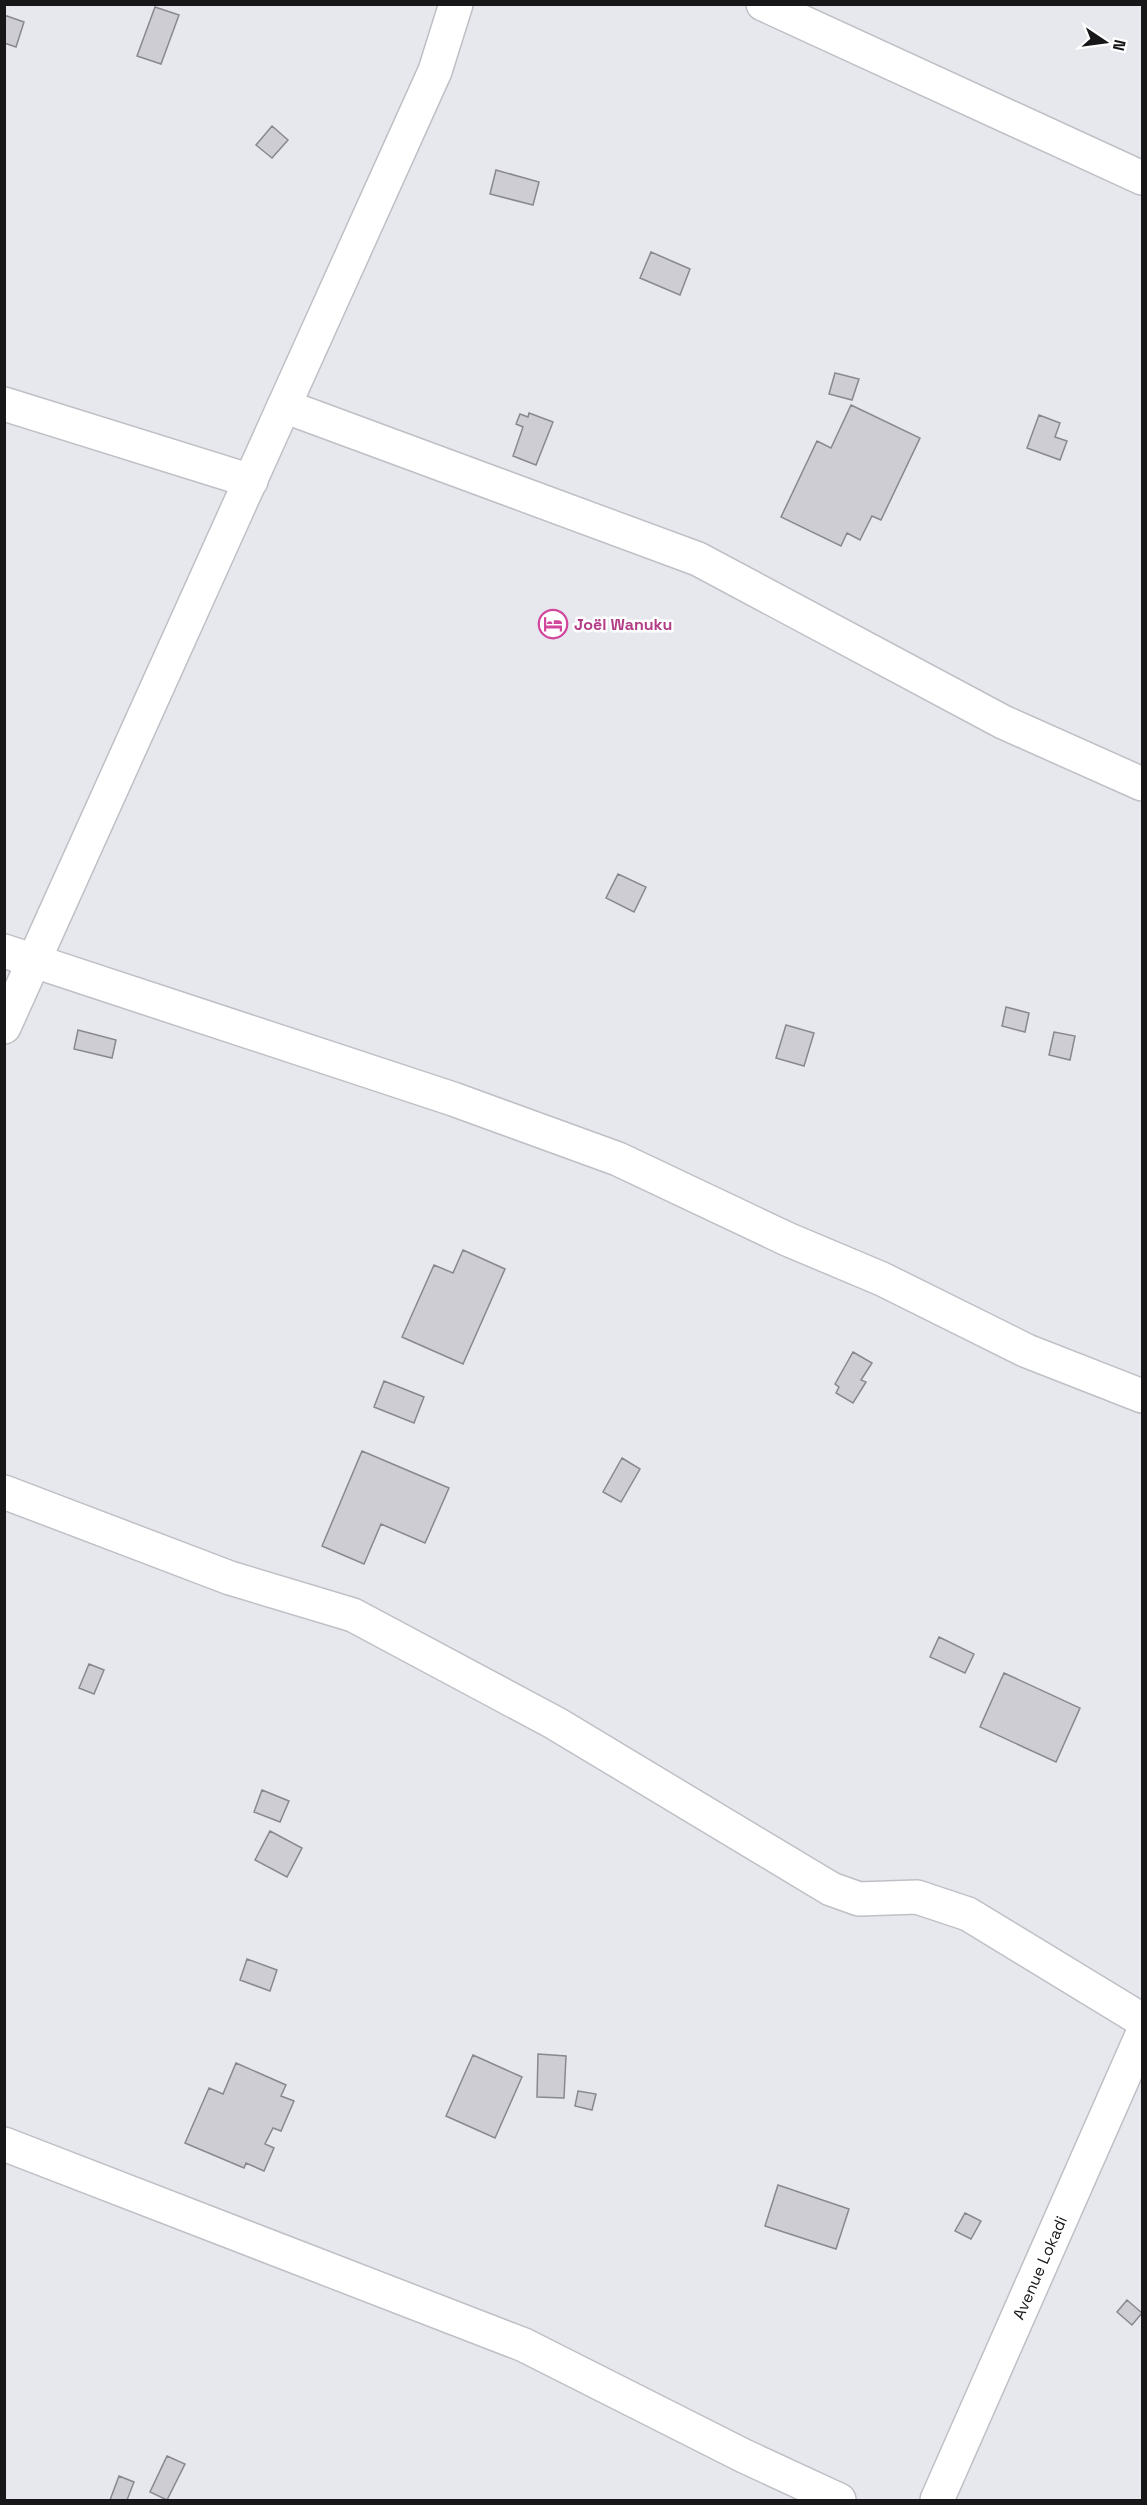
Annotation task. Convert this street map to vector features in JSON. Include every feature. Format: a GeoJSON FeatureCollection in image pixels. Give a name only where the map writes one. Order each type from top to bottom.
{"type":"FeatureCollection","features":[{"type":"Feature","properties":{"kind":"street"},"geometry":{"type":"LineString","coordinates":[[4,1027],[20,956],[251,480],[435,71],[456,4]]}},
{"type":"Feature","properties":{"kind":"street"},"geometry":{"type":"LineString","coordinates":[[763,4],[1143,177]]}},
{"type":"Feature","properties":{"kind":"street"},"geometry":{"type":"LineString","coordinates":[[4,404],[251,480]]}},
{"type":"Feature","properties":{"kind":"street"},"geometry":{"type":"LineString","coordinates":[[284,406],[698,559],[1003,722],[1143,784]]}},
{"type":"Feature","properties":{"kind":"street"},"geometry":{"type":"LineString","coordinates":[[20,956],[453,1099],[618,1159],[787,1239],[882,1279],[1027,1351],[1143,1396]]}},
{"type":"Feature","properties":{"kind":"street"},"geometry":{"type":"LineString","coordinates":[[4,1492],[230,1578],[352,1615],[555,1724],[831,1889],[859,1899],[917,1897],[968,1914],[1143,2020]]}},
{"type":"Feature","properties":{"kind":"street","name":"Avenue Lokadi"},"geometry":{"type":"LineString","coordinates":[[937,2500],[1143,2035]]}},
{"type":"Feature","properties":{"kind":"street"},"geometry":{"type":"LineString","coordinates":[[4,2144],[524,2345],[744,2456],[839,2500]]}},
{"type":"Feature","properties":{"kind":"building"},"geometry":{"type":"Polygon","coordinates":[[[155,7],[179,15],[161,64],[137,56],[155,7]]]}},
{"type":"Feature","properties":{"kind":"building"},"geometry":{"type":"Polygon","coordinates":[[[4,15],[24,22],[16,47],[4,43],[4,15]]]}},
{"type":"Feature","properties":{"kind":"building"},"geometry":{"type":"Polygon","coordinates":[[[272,126],[288,140],[272,158],[256,145],[272,126]]]}},
{"type":"Feature","properties":{"kind":"building"},"geometry":{"type":"Polygon","coordinates":[[[496,170],[539,182],[533,205],[490,194],[496,170]]]}},
{"type":"Feature","properties":{"kind":"building"},"geometry":{"type":"Polygon","coordinates":[[[651,252],[690,269],[680,295],[640,278],[651,252]]]}},
{"type":"Feature","properties":{"kind":"building"},"geometry":{"type":"Polygon","coordinates":[[[835,373],[859,379],[852,400],[829,394],[835,373]]]}},
{"type":"Feature","properties":{"kind":"building"},"geometry":{"type":"Polygon","coordinates":[[[851,405],[920,438],[881,520],[872,516],[860,540],[847,533],[841,546],[781,517],[817,441],[831,448],[851,405]]]}},
{"type":"Feature","properties":{"kind":"building"},"geometry":{"type":"Polygon","coordinates":[[[529,413],[553,422],[536,465],[513,456],[523,427],[516,424],[520,414],[528,417],[529,413]]]}},
{"type":"Feature","properties":{"kind":"building"},"geometry":{"type":"Polygon","coordinates":[[[1039,415],[1060,423],[1055,437],[1067,441],[1060,460],[1027,448],[1039,415]]]}},
{"type":"Feature","properties":{"kind":"building"},"geometry":{"type":"Polygon","coordinates":[[[618,874],[646,887],[634,912],[606,898],[618,874]]]}},
{"type":"Feature","properties":{"kind":"building"},"geometry":{"type":"Polygon","coordinates":[[[1006,1007],[1029,1013],[1025,1032],[1002,1026],[1006,1007]]]}},
{"type":"Feature","properties":{"kind":"building"},"geometry":{"type":"Polygon","coordinates":[[[786,1025],[814,1033],[804,1066],[776,1058],[786,1025]]]}},
{"type":"Feature","properties":{"kind":"building"},"geometry":{"type":"Polygon","coordinates":[[[78,1030],[116,1040],[112,1058],[74,1049],[78,1030]]]}},
{"type":"Feature","properties":{"kind":"building"},"geometry":{"type":"Polygon","coordinates":[[[1054,1032],[1075,1036],[1070,1060],[1049,1055],[1054,1032]]]}},
{"type":"Feature","properties":{"kind":"building"},"geometry":{"type":"Polygon","coordinates":[[[463,1250],[505,1269],[463,1364],[402,1337],[434,1265],[453,1273],[463,1250]]]}},
{"type":"Feature","properties":{"kind":"building"},"geometry":{"type":"Polygon","coordinates":[[[853,1352],[872,1363],[861,1380],[866,1382],[853,1403],[836,1393],[839,1387],[835,1384],[853,1352]]]}},
{"type":"Feature","properties":{"kind":"building"},"geometry":{"type":"Polygon","coordinates":[[[384,1381],[424,1397],[414,1423],[374,1407],[384,1381]]]}},
{"type":"Feature","properties":{"kind":"building"},"geometry":{"type":"Polygon","coordinates":[[[362,1451],[449,1488],[425,1543],[381,1524],[364,1564],[322,1546],[362,1451]]]}},
{"type":"Feature","properties":{"kind":"building"},"geometry":{"type":"Polygon","coordinates":[[[622,1458],[640,1469],[621,1502],[603,1492],[622,1458]]]}},
{"type":"Feature","properties":{"kind":"building"},"geometry":{"type":"Polygon","coordinates":[[[939,1637],[974,1654],[965,1673],[930,1657],[939,1637]]]}},
{"type":"Feature","properties":{"kind":"building"},"geometry":{"type":"Polygon","coordinates":[[[89,1664],[104,1670],[94,1694],[79,1688],[89,1664]]]}},
{"type":"Feature","properties":{"kind":"building"},"geometry":{"type":"Polygon","coordinates":[[[1004,1673],[1080,1708],[1056,1762],[980,1727],[1004,1673]]]}},
{"type":"Feature","properties":{"kind":"building"},"geometry":{"type":"Polygon","coordinates":[[[262,1790],[289,1801],[280,1822],[254,1812],[262,1790]]]}},
{"type":"Feature","properties":{"kind":"building"},"geometry":{"type":"Polygon","coordinates":[[[270,1831],[302,1848],[287,1877],[255,1860],[270,1831]]]}},
{"type":"Feature","properties":{"kind":"building"},"geometry":{"type":"Polygon","coordinates":[[[247,1959],[277,1970],[270,1991],[240,1980],[247,1959]]]}},
{"type":"Feature","properties":{"kind":"building"},"geometry":{"type":"Polygon","coordinates":[[[538,2054],[566,2056],[564,2098],[537,2097],[538,2054]]]}},
{"type":"Feature","properties":{"kind":"building"},"geometry":{"type":"Polygon","coordinates":[[[473,2055],[522,2077],[495,2138],[446,2116],[473,2055]]]}},
{"type":"Feature","properties":{"kind":"building"},"geometry":{"type":"Polygon","coordinates":[[[236,2063],[286,2085],[281,2096],[294,2101],[281,2131],[273,2128],[265,2144],[274,2148],[264,2171],[246,2163],[244,2168],[185,2143],[209,2088],[223,2094],[236,2063]]]}},
{"type":"Feature","properties":{"kind":"building"},"geometry":{"type":"Polygon","coordinates":[[[578,2091],[596,2094],[592,2110],[575,2106],[578,2091]]]}},
{"type":"Feature","properties":{"kind":"building"},"geometry":{"type":"Polygon","coordinates":[[[778,2185],[849,2209],[836,2249],[765,2226],[778,2185]]]}},
{"type":"Feature","properties":{"kind":"building"},"geometry":{"type":"Polygon","coordinates":[[[965,2213],[981,2221],[971,2239],[955,2231],[965,2213]]]}},
{"type":"Feature","properties":{"kind":"building"},"geometry":{"type":"Polygon","coordinates":[[[1127,2300],[1142,2313],[1132,2325],[1117,2312],[1127,2300]]]}},
{"type":"Feature","properties":{"kind":"building"},"geometry":{"type":"Polygon","coordinates":[[[167,2456],[185,2464],[167,2500],[150,2492],[167,2456]]]}},
{"type":"Feature","properties":{"kind":"building"},"geometry":{"type":"Polygon","coordinates":[[[119,2476],[134,2482],[127,2500],[110,2500],[119,2476]]]}},
{"type":"Feature","properties":{"kind":"place","name":"Joël Wanuku"},"geometry":{"type":"Point","coordinates":[553,624]}}]}
